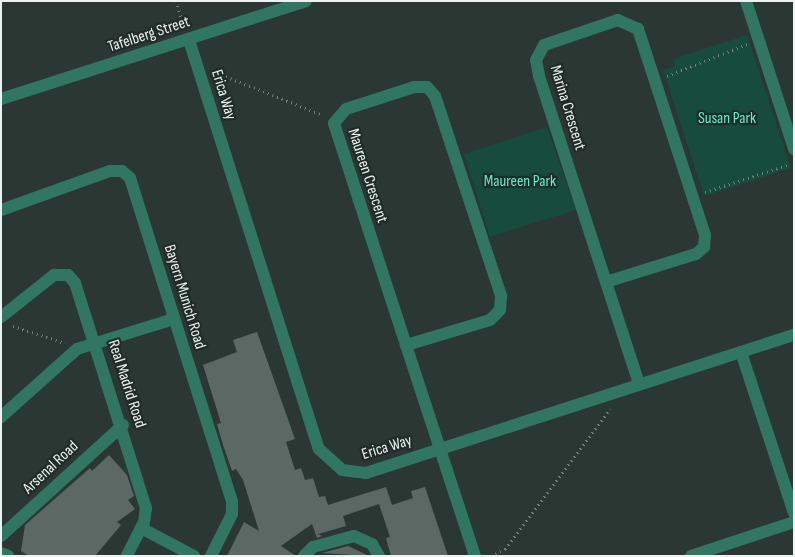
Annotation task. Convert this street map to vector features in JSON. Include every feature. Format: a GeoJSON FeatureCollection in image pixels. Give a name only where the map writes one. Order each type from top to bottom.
{"type":"FeatureCollection","features":[{"type":"Feature","properties":{"kind":"street","name":"Tafelberg Street"},"geometry":{"type":"LineString","coordinates":[[1,99],[187,35],[306,1]]}},
{"type":"Feature","properties":{"kind":"street"},"geometry":{"type":"LineString","coordinates":[[746,1],[794,149]]}},
{"type":"Feature","properties":{"kind":"street","name":"Marina Crescent"},"geometry":{"type":"LineString","coordinates":[[606,282],[696,254],[704,247],[705,235],[694,196],[638,29],[630,22],[618,20],[544,45],[536,60],[606,282],[639,384]]}},
{"type":"Feature","properties":{"kind":"street","name":"Erica Way"},"geometry":{"type":"LineString","coordinates":[[187,35],[319,450],[334,466],[357,474],[794,335]]}},
{"type":"Feature","properties":{"kind":"street","name":"Maureen Crescent"},"geometry":{"type":"LineString","coordinates":[[406,345],[490,320],[500,310],[501,296],[435,96],[427,87],[414,87],[346,110],[334,123],[406,345],[475,556]]}},
{"type":"Feature","properties":{"kind":"street","name":"Bayern Munich Road"},"geometry":{"type":"LineString","coordinates":[[1,210],[110,171],[122,171],[130,178],[232,506],[231,518],[211,556]]}},
{"type":"Feature","properties":{"kind":"street","name":"Real Madrid Road"},"geometry":{"type":"LineString","coordinates":[[5,321],[54,275],[63,274],[75,284],[123,425],[146,508],[141,528],[127,556]]}},
{"type":"Feature","properties":{"kind":"street"},"geometry":{"type":"LineString","coordinates":[[1,416],[77,349],[174,319]]}},
{"type":"Feature","properties":{"kind":"street"},"geometry":{"type":"LineString","coordinates":[[741,352],[794,514]]}},
{"type":"Feature","properties":{"kind":"street","name":"Arsenal Road"},"geometry":{"type":"LineString","coordinates":[[1,536],[123,425]]}},
{"type":"Feature","properties":{"kind":"street"},"geometry":{"type":"LineString","coordinates":[[696,555],[794,522]]}},
{"type":"Feature","properties":{"kind":"street"},"geometry":{"type":"LineString","coordinates":[[141,528],[194,556]]}},
{"type":"Feature","properties":{"kind":"street"},"geometry":{"type":"LineString","coordinates":[[304,556],[313,547],[354,536],[372,544],[379,556]]}},
{"type":"Feature","properties":{"kind":"street"},"geometry":{"type":"LineString","coordinates":[[1,553],[8,556]]}},
{"type":"Feature","properties":{"kind":"path"},"geometry":{"type":"LineString","coordinates":[[176,1],[187,35]]}},
{"type":"Feature","properties":{"kind":"path"},"geometry":{"type":"LineString","coordinates":[[656,81],[752,42]]}},
{"type":"Feature","properties":{"kind":"path"},"geometry":{"type":"LineString","coordinates":[[208,72],[328,119]]}},
{"type":"Feature","properties":{"kind":"path"},"geometry":{"type":"LineString","coordinates":[[694,196],[790,164]]}},
{"type":"Feature","properties":{"kind":"path"},"geometry":{"type":"LineString","coordinates":[[5,321],[77,349]]}},
{"type":"Feature","properties":{"kind":"path"},"geometry":{"type":"LineString","coordinates":[[491,556],[505,549],[610,412],[607,394]]}},
{"type":"Feature","properties":{"kind":"green space","name":"Susan Park"},"geometry":{"type":"Polygon","coordinates":[[[747,35],[791,168],[704,196],[663,70],[675,66],[673,59],[747,35]]]}},
{"type":"Feature","properties":{"kind":"green space","name":"Maureen Park"},"geometry":{"type":"Polygon","coordinates":[[[547,127],[576,210],[490,237],[464,154],[547,127]]]}},
{"type":"Feature","properties":{"kind":"building"},"geometry":{"type":"Polygon","coordinates":[[[257,332],[295,439],[286,442],[295,470],[301,468],[305,480],[313,478],[319,497],[325,496],[328,505],[386,487],[392,505],[413,498],[411,491],[425,487],[448,556],[391,556],[386,538],[390,537],[379,504],[343,516],[346,526],[318,534],[322,536],[317,538],[312,524],[281,546],[296,556],[227,556],[244,522],[259,531],[243,480],[236,469],[232,471],[223,445],[217,424],[221,423],[203,365],[237,352],[233,340],[257,332]]]}},
{"type":"Feature","properties":{"kind":"building"},"geometry":{"type":"Polygon","coordinates":[[[109,455],[127,475],[134,496],[128,500],[135,509],[117,522],[121,525],[95,556],[29,556],[21,551],[25,525],[90,468],[92,471],[109,455]]]}},
{"type":"Feature","properties":{"kind":"building"},"geometry":{"type":"Polygon","coordinates":[[[348,546],[369,556],[322,553],[348,546]]]}}]}
